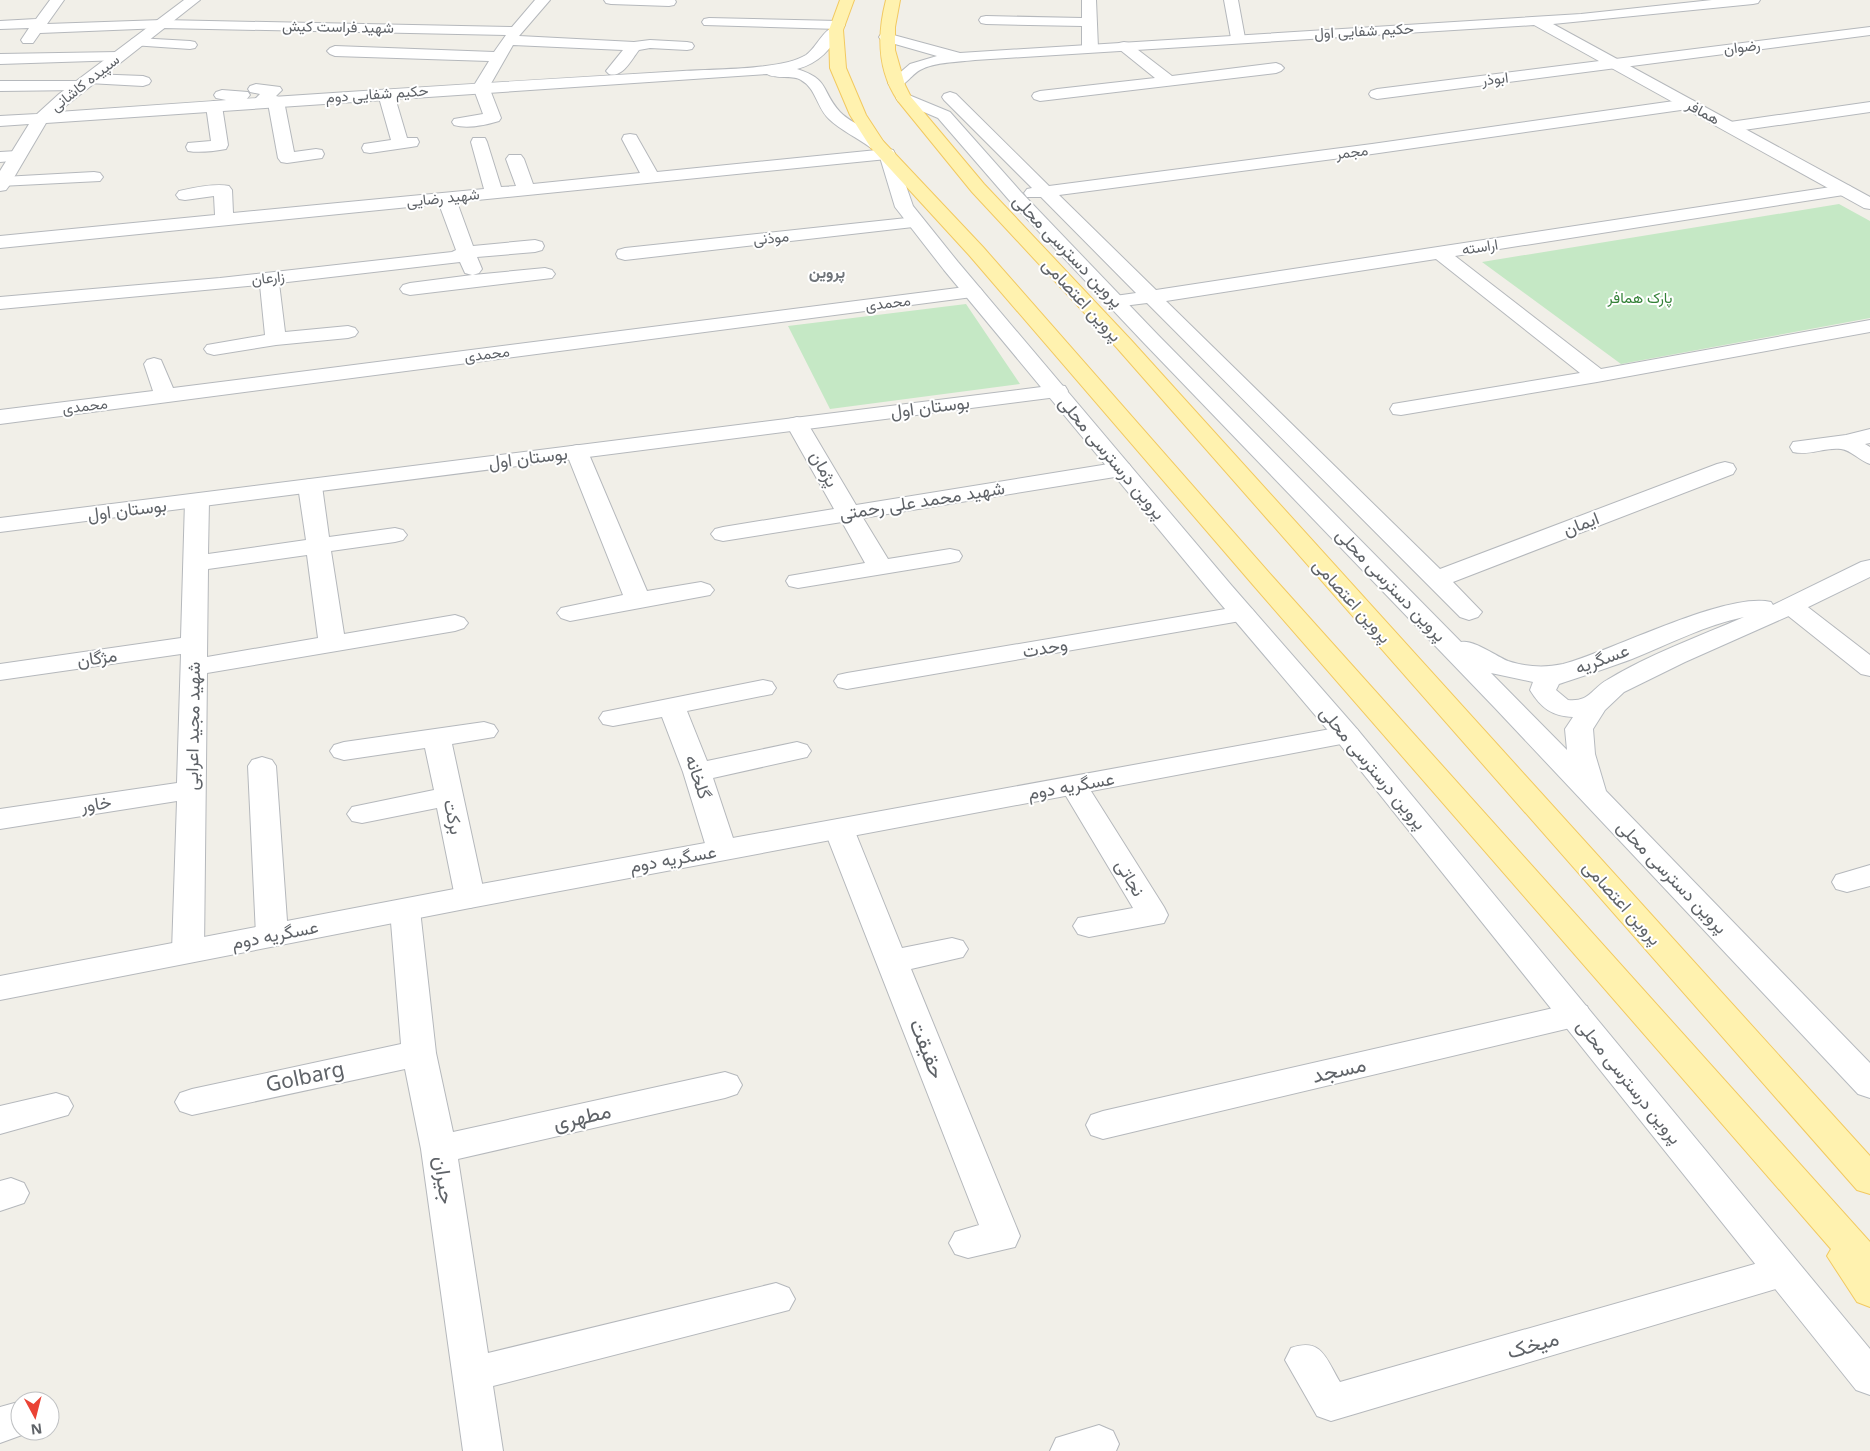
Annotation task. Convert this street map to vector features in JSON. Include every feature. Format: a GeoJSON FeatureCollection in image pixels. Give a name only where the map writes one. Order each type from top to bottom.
{"type":"FeatureCollection","features":[{"type":"Feature","properties":{"kind":"main road","name":"پروین اعتصامی"},"geometry":{"type":"LineString","coordinates":[[893,0],[886,25],[886,47],[900,91],[978,188],[1124,344],[1870,1180]]}},
{"type":"Feature","properties":{"kind":"main road"},"geometry":{"type":"LineString","coordinates":[[843,3],[837,27],[838,68],[858,115],[882,149],[976,251],[1256,574],[1390,723],[1870,1268]]}},
{"type":"Feature","properties":{"kind":"main road"},"geometry":{"type":"LineString","coordinates":[[1838,1144],[1870,1173]]}},
{"type":"Feature","properties":{"kind":"main road"},"geometry":{"type":"LineString","coordinates":[[1795,1183],[1870,1291]]}},
{"type":"Feature","properties":{"kind":"street"},"geometry":{"type":"LineString","coordinates":[[28,41],[57,0]]}},
{"type":"Feature","properties":{"kind":"street","name":"سپیده کاشانی"},"geometry":{"type":"LineString","coordinates":[[2,184],[17,156],[42,118],[85,82],[193,0]]}},
{"type":"Feature","properties":{"kind":"street"},"geometry":{"type":"LineString","coordinates":[[460,122],[493,118],[481,87],[512,36],[543,0]]}},
{"type":"Feature","properties":{"kind":"street"},"geometry":{"type":"LineString","coordinates":[[611,0],[669,2]]}},
{"type":"Feature","properties":{"kind":"street"},"geometry":{"type":"LineString","coordinates":[[1089,0],[1090,48]]}},
{"type":"Feature","properties":{"kind":"street"},"geometry":{"type":"LineString","coordinates":[[1231,0],[1238,38]]}},
{"type":"Feature","properties":{"kind":"street","name":"حکیم شفایی اول"},"geometry":{"type":"LineString","coordinates":[[975,55],[1537,21],[1578,12],[1753,0]]}},
{"type":"Feature","properties":{"kind":"street"},"geometry":{"type":"LineString","coordinates":[[986,20],[1089,22]]}},
{"type":"Feature","properties":{"kind":"street","name":"همافر"},"geometry":{"type":"LineString","coordinates":[[1537,21],[1870,204]]}},
{"type":"Feature","properties":{"kind":"street"},"geometry":{"type":"LineString","coordinates":[[709,22],[837,27]]}},
{"type":"Feature","properties":{"kind":"street","name":"شهید فراست کیش"},"geometry":{"type":"LineString","coordinates":[[0,25],[162,24],[306,27],[512,36],[634,46],[650,44],[687,46]]}},
{"type":"Feature","properties":{"kind":"street"},"geometry":{"type":"LineString","coordinates":[[294,39],[306,27]]}},
{"type":"Feature","properties":{"kind":"street"},"geometry":{"type":"LineString","coordinates":[[755,70],[794,64],[809,59],[818,53],[837,27]]}},
{"type":"Feature","properties":{"kind":"street","name":"رضوان"},"geometry":{"type":"LineString","coordinates":[[1614,63],[1870,31]]}},
{"type":"Feature","properties":{"kind":"street"},"geometry":{"type":"LineString","coordinates":[[886,37],[938,52],[975,55]]}},
{"type":"Feature","properties":{"kind":"street"},"geometry":{"type":"LineString","coordinates":[[137,42],[190,45]]}},
{"type":"Feature","properties":{"kind":"street"},"geometry":{"type":"LineString","coordinates":[[614,71],[634,46]]}},
{"type":"Feature","properties":{"kind":"street"},"geometry":{"type":"LineString","coordinates":[[1124,46],[1169,81]]}},
{"type":"Feature","properties":{"kind":"street"},"geometry":{"type":"LineString","coordinates":[[334,51],[499,57]]}},
{"type":"Feature","properties":{"kind":"street"},"geometry":{"type":"LineString","coordinates":[[900,91],[915,67],[941,60],[975,55]]}},
{"type":"Feature","properties":{"kind":"street"},"geometry":{"type":"LineString","coordinates":[[0,59],[118,57]]}},
{"type":"Feature","properties":{"kind":"street","name":"ابوذر"},"geometry":{"type":"LineString","coordinates":[[1376,94],[1614,63]]}},
{"type":"Feature","properties":{"kind":"street"},"geometry":{"type":"LineString","coordinates":[[1040,96],[1276,68]]}},
{"type":"Feature","properties":{"kind":"street"},"geometry":{"type":"LineString","coordinates":[[755,70],[791,72],[807,77],[816,85],[834,115],[882,149]]}},
{"type":"Feature","properties":{"kind":"street","name":"حکیم شفایی دوم"},"geometry":{"type":"LineString","coordinates":[[0,122],[264,97],[386,94],[755,70]]}},
{"type":"Feature","properties":{"kind":"street"},"geometry":{"type":"LineString","coordinates":[[0,86],[143,81]]}},
{"type":"Feature","properties":{"kind":"street","name":"پروین دسترسی محلی"},"geometry":{"type":"LineString","coordinates":[[900,91],[944,115],[1015,196],[1115,301],[1593,794],[1870,1085]]}},
{"type":"Feature","properties":{"kind":"street"},"geometry":{"type":"LineString","coordinates":[[370,148],[405,143],[386,94]]}},
{"type":"Feature","properties":{"kind":"street"},"geometry":{"type":"LineString","coordinates":[[950,96],[1336,482],[1469,612]]}},
{"type":"Feature","properties":{"kind":"street"},"geometry":{"type":"LineString","coordinates":[[264,97],[287,158],[316,154]]}},
{"type":"Feature","properties":{"kind":"street"},"geometry":{"type":"LineString","coordinates":[[194,147],[220,145],[222,102]]}},
{"type":"Feature","properties":{"kind":"street","name":"مجمر"},"geometry":{"type":"LineString","coordinates":[[1015,196],[1363,151],[1688,104]]}},
{"type":"Feature","properties":{"kind":"street"},"geometry":{"type":"LineString","coordinates":[[1730,127],[1870,107]]}},
{"type":"Feature","properties":{"kind":"street"},"geometry":{"type":"LineString","coordinates":[[630,139],[651,177]]}},
{"type":"Feature","properties":{"kind":"street"},"geometry":{"type":"LineString","coordinates":[[479,142],[494,193]]}},
{"type":"Feature","properties":{"kind":"street","name":"شهید رضایی"},"geometry":{"type":"LineString","coordinates":[[0,242],[651,177],[882,149]]}},
{"type":"Feature","properties":{"kind":"street","name":"پروین درسترسی محلی"},"geometry":{"type":"LineString","coordinates":[[882,149],[904,207],[916,222],[1242,614],[1346,735],[1870,1378]]}},
{"type":"Feature","properties":{"kind":"street"},"geometry":{"type":"LineString","coordinates":[[0,157],[17,156]]}},
{"type":"Feature","properties":{"kind":"street"},"geometry":{"type":"LineString","coordinates":[[515,159],[526,190]]}},
{"type":"Feature","properties":{"kind":"street"},"geometry":{"type":"LineString","coordinates":[[2,184],[94,176]]}},
{"type":"Feature","properties":{"kind":"street"},"geometry":{"type":"LineString","coordinates":[[185,195],[223,190],[224,220]]}},
{"type":"Feature","properties":{"kind":"street","name":"اراسته"},"geometry":{"type":"LineString","coordinates":[[1115,301],[1152,297],[1844,190]]}},
{"type":"Feature","properties":{"kind":"street"},"geometry":{"type":"LineString","coordinates":[[446,198],[475,280]]}},
{"type":"Feature","properties":{"kind":"street","name":"موذنی"},"geometry":{"type":"LineString","coordinates":[[625,254],[916,222]]}},
{"type":"Feature","properties":{"kind":"street","name":"زارعان"},"geometry":{"type":"LineString","coordinates":[[0,303],[269,278],[457,257],[465,252],[535,246]]}},
{"type":"Feature","properties":{"kind":"street"},"geometry":{"type":"LineString","coordinates":[[1440,253],[1598,376]]}},
{"type":"Feature","properties":{"kind":"street"},"geometry":{"type":"LineString","coordinates":[[410,289],[475,280],[545,274]]}},
{"type":"Feature","properties":{"kind":"street"},"geometry":{"type":"LineString","coordinates":[[269,278],[276,339]]}},
{"type":"Feature","properties":{"kind":"street","name":"محمدی"},"geometry":{"type":"LineString","coordinates":[[0,416],[974,292]]}},
{"type":"Feature","properties":{"kind":"street"},"geometry":{"type":"LineString","coordinates":[[1401,409],[1598,376],[1870,326]]}},
{"type":"Feature","properties":{"kind":"street"},"geometry":{"type":"LineString","coordinates":[[214,349],[276,339],[348,332]]}},
{"type":"Feature","properties":{"kind":"street"},"geometry":{"type":"LineString","coordinates":[[154,364],[165,395]]}},
{"type":"Feature","properties":{"kind":"street","name":"بوستان اول"},"geometry":{"type":"LineString","coordinates":[[0,525],[1057,391]]}},
{"type":"Feature","properties":{"kind":"street","name":"پژمان"},"geometry":{"type":"LineString","coordinates":[[797,424],[880,567]]}},
{"type":"Feature","properties":{"kind":"street"},"geometry":{"type":"LineString","coordinates":[[1801,447],[1847,442],[1870,436]]}},
{"type":"Feature","properties":{"kind":"street"},"geometry":{"type":"LineString","coordinates":[[1847,442],[1870,457]]}},
{"type":"Feature","properties":{"kind":"street"},"geometry":{"type":"LineString","coordinates":[[577,452],[638,600]]}},
{"type":"Feature","properties":{"kind":"street","name":"شهید محمد علی رحمتی"},"geometry":{"type":"LineString","coordinates":[[723,534],[1121,469]]}},
{"type":"Feature","properties":{"kind":"street","name":"ایمان"},"geometry":{"type":"LineString","coordinates":[[1437,579],[1725,469]]}},
{"type":"Feature","properties":{"kind":"street"},"geometry":{"type":"LineString","coordinates":[[310,486],[320,546],[332,644]]}},
{"type":"Feature","properties":{"kind":"street","name":"شهید مجید اعرابی"},"geometry":{"type":"LineString","coordinates":[[188,951],[197,501]]}},
{"type":"Feature","properties":{"kind":"street"},"geometry":{"type":"LineString","coordinates":[[196,563],[395,535]]}},
{"type":"Feature","properties":{"kind":"street"},"geometry":{"type":"LineString","coordinates":[[798,581],[950,556]]}},
{"type":"Feature","properties":{"kind":"street","name":"عسگریه"},"geometry":{"type":"LineString","coordinates":[[1593,794],[1581,754],[1579,729],[1595,704],[1615,686],[1676,656],[1791,606],[1870,567]]}},
{"type":"Feature","properties":{"kind":"street"},"geometry":{"type":"LineString","coordinates":[[570,613],[700,590]]}},
{"type":"Feature","properties":{"kind":"street"},"geometry":{"type":"LineString","coordinates":[[1791,606],[1870,668]]}},
{"type":"Feature","properties":{"kind":"street","name":"عسگریه"},"geometry":{"type":"LineString","coordinates":[[1422,617],[1478,659],[1512,671],[1565,673],[1698,623],[1746,608],[1791,606]]}},
{"type":"Feature","properties":{"kind":"street","name":"وحدت"},"geometry":{"type":"LineString","coordinates":[[847,681],[1242,614]]}},
{"type":"Feature","properties":{"kind":"street","name":"مژگان"},"geometry":{"type":"LineString","coordinates":[[0,672],[332,644],[455,623]]}},
{"type":"Feature","properties":{"kind":"street"},"geometry":{"type":"LineString","coordinates":[[1565,673],[1548,679],[1543,690],[1548,700],[1562,708],[1578,709],[1595,704]]}},
{"type":"Feature","properties":{"kind":"street"},"geometry":{"type":"LineString","coordinates":[[613,718],[763,688]]}},
{"type":"Feature","properties":{"kind":"street","name":"گلخانه"},"geometry":{"type":"LineString","coordinates":[[672,705],[697,772],[722,850]]}},
{"type":"Feature","properties":{"kind":"street"},"geometry":{"type":"LineString","coordinates":[[344,751],[484,731]]}},
{"type":"Feature","properties":{"kind":"street","name":"عسگریه دوم"},"geometry":{"type":"LineString","coordinates":[[0,988],[470,896],[839,830],[1346,735]]}},
{"type":"Feature","properties":{"kind":"street","name":"برکت"},"geometry":{"type":"LineString","coordinates":[[437,737],[470,896]]}},
{"type":"Feature","properties":{"kind":"street"},"geometry":{"type":"LineString","coordinates":[[697,772],[797,751]]}},
{"type":"Feature","properties":{"kind":"street"},"geometry":{"type":"LineString","coordinates":[[262,766],[272,935]]}},
{"type":"Feature","properties":{"kind":"street","name":"نجاتی"},"geometry":{"type":"LineString","coordinates":[[1074,786],[1152,915],[1089,926]]}},
{"type":"Feature","properties":{"kind":"street","name":"خاور"},"geometry":{"type":"LineString","coordinates":[[0,819],[191,790]]}},
{"type":"Feature","properties":{"kind":"street"},"geometry":{"type":"LineString","coordinates":[[362,814],[449,796]]}},
{"type":"Feature","properties":{"kind":"street","name":"حقیقت"},"geometry":{"type":"LineString","coordinates":[[839,830],[1002,1236],[968,1243]]}},
{"type":"Feature","properties":{"kind":"street","name":"جیران"},"geometry":{"type":"LineString","coordinates":[[405,910],[418,1052],[439,1149],[483,1451]]}},
{"type":"Feature","properties":{"kind":"street"},"geometry":{"type":"LineString","coordinates":[[892,961],[952,949]]}},
{"type":"Feature","properties":{"kind":"street","name":"مسجد"},"geometry":{"type":"LineString","coordinates":[[1103,1125],[1575,1015]]}},
{"type":"Feature","properties":{"kind":"street","name":"Golbarg"},"geometry":{"type":"LineString","coordinates":[[192,1102],[418,1052]]}},
{"type":"Feature","properties":{"kind":"street","name":"مطهری"},"geometry":{"type":"LineString","coordinates":[[439,1149],[725,1085]]}},
{"type":"Feature","properties":{"kind":"street"},"geometry":{"type":"LineString","coordinates":[[0,1120],[56,1106]]}},
{"type":"Feature","properties":{"kind":"street","name":"میخک"},"geometry":{"type":"LineString","coordinates":[[1305,1360],[1331,1403],[1783,1272]]}},
{"type":"Feature","properties":{"kind":"street"},"geometry":{"type":"LineString","coordinates":[[472,1374],[776,1299]]}},
{"type":"Feature","properties":{"kind":"green space","name":"پارک همافر"},"geometry":{"type":"Polygon","coordinates":[[[1839,204],[1870,221],[1870,318],[1621,364],[1482,262],[1839,204]]]}},
{"type":"Feature","properties":{"kind":"green space"},"geometry":{"type":"Polygon","coordinates":[[[966,304],[1020,384],[830,409],[788,326],[966,304]]]}},
{"type":"Feature","properties":{"kind":"district","name":"پروین"},"geometry":{"type":"Point","coordinates":[827,272]}}]}
